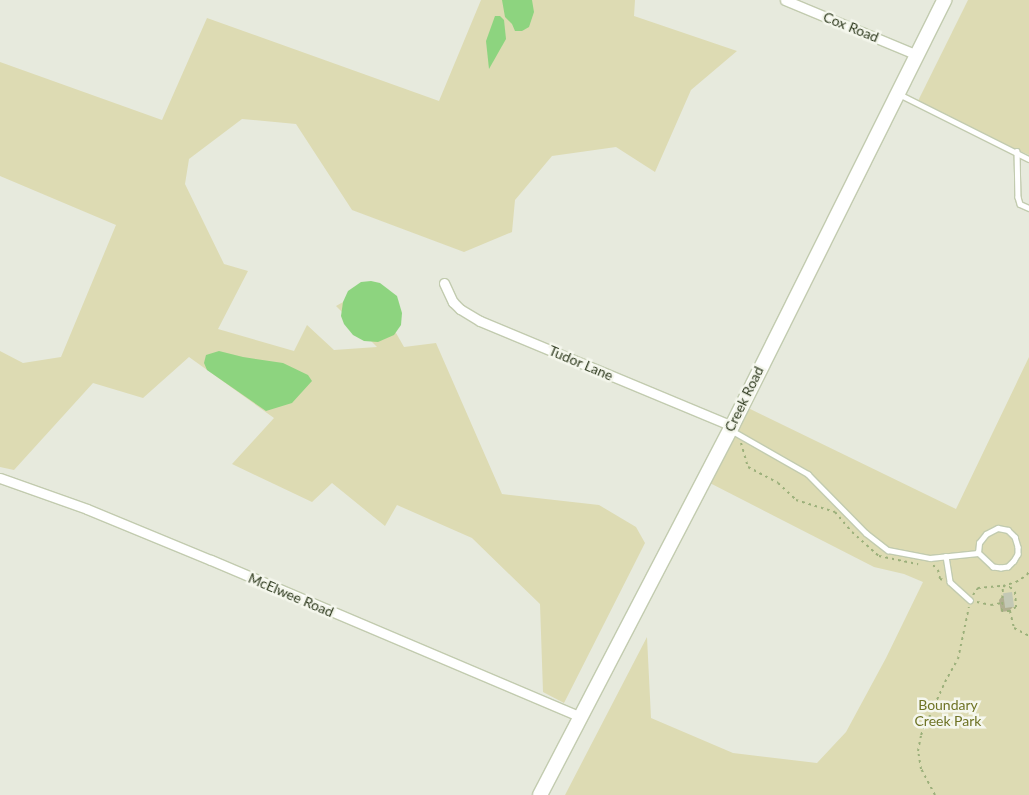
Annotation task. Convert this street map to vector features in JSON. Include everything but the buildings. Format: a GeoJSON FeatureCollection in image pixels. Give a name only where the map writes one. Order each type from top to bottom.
{"type":"FeatureCollection","features":[{"type":"Feature","properties":{"kind":"main road","name":"Creek Road"},"geometry":{"type":"LineString","coordinates":[[540,795],[731,428],[944,0]]}},
{"type":"Feature","properties":{"kind":"street","name":"Cox Road"},"geometry":{"type":"LineString","coordinates":[[785,0],[917,54]]}},
{"type":"Feature","properties":{"kind":"street","name":"Tudor Lane"},"geometry":{"type":"LineString","coordinates":[[444,283],[453,302],[460,310],[480,321],[731,428]]}},
{"type":"Feature","properties":{"kind":"street","name":"McElwee Road"},"geometry":{"type":"LineString","coordinates":[[0,478],[87,509],[211,560],[580,717]]}},
{"type":"Feature","properties":{"kind":"lane"},"geometry":{"type":"LineString","coordinates":[[898,93],[1017,151],[1029,159]]}},
{"type":"Feature","properties":{"kind":"lane"},"geometry":{"type":"LineString","coordinates":[[1017,151],[1018,198],[1020,204],[1029,208]]}},
{"type":"Feature","properties":{"kind":"lane"},"geometry":{"type":"LineString","coordinates":[[731,428],[808,474],[866,533],[888,550],[930,558],[978,553],[993,567],[1001,568],[1008,567],[1014,561],[1018,554],[1018,546],[1015,537],[1008,530],[998,528],[986,534],[979,543],[978,553]]}},
{"type":"Feature","properties":{"kind":"lane"},"geometry":{"type":"LineString","coordinates":[[946,556],[950,582],[970,600]]}},
{"type":"Feature","properties":{"kind":"path"},"geometry":{"type":"LineString","coordinates":[[741,443],[748,466],[778,483],[796,500],[835,512],[852,532],[879,556],[909,563],[925,564]]}},
{"type":"Feature","properties":{"kind":"path"},"geometry":{"type":"LineString","coordinates":[[931,564],[938,570],[940,579],[950,582]]}},
{"type":"Feature","properties":{"kind":"path"},"geometry":{"type":"LineString","coordinates":[[935,795],[921,769],[918,751],[921,735],[945,682],[958,659],[970,600],[978,588],[1003,586],[1016,582],[1027,575],[1029,570]]}},
{"type":"Feature","properties":{"kind":"path"},"geometry":{"type":"LineString","coordinates":[[1003,586],[1010,587],[1015,592],[1016,607],[1010,611],[1002,611],[1003,586]]}},
{"type":"Feature","properties":{"kind":"path"},"geometry":{"type":"LineString","coordinates":[[970,600],[991,605],[1002,603]]}},
{"type":"Feature","properties":{"kind":"path"},"geometry":{"type":"LineString","coordinates":[[1010,611],[1014,628],[1029,636]]}},
{"type":"Feature","properties":{"kind":"green space"},"geometry":{"type":"Polygon","coordinates":[[[481,0],[635,0],[634,16],[737,51],[691,90],[655,172],[616,147],[552,156],[515,200],[512,232],[464,252],[352,210],[296,124],[242,119],[189,159],[185,184],[224,264],[248,271],[218,329],[294,351],[307,325],[334,350],[377,347],[336,306],[370,287],[404,347],[436,343],[502,494],[599,505],[636,527],[645,543],[564,703],[543,692],[540,604],[472,538],[397,505],[385,526],[332,483],[312,502],[232,464],[274,418],[189,357],[143,398],[93,383],[14,470],[0,467],[0,351],[23,363],[61,357],[116,225],[0,176],[0,62],[162,120],[207,18],[439,101],[481,0]]]}},
{"type":"Feature","properties":{"kind":"green space"},"geometry":{"type":"Polygon","coordinates":[[[968,0],[1029,0],[1029,155],[916,105],[968,0]]]}},
{"type":"Feature","properties":{"kind":"green space","name":"Boundary Creek Park"},"geometry":{"type":"Polygon","coordinates":[[[1029,357],[1029,795],[565,795],[647,637],[651,718],[733,753],[817,763],[846,732],[886,658],[923,582],[904,574],[874,567],[704,480],[742,405],[956,509],[1029,357]]]}},
{"type":"Feature","properties":{"kind":"shaded area"},"geometry":{"type":"Polygon","coordinates":[[[502,0],[532,0],[534,12],[529,27],[522,31],[515,31],[512,24],[505,17],[502,0]]]}},
{"type":"Feature","properties":{"kind":"shaded area"},"geometry":{"type":"Polygon","coordinates":[[[495,16],[500,16],[504,20],[506,39],[489,69],[486,41],[495,16]]]}},
{"type":"Feature","properties":{"kind":"shaded area"},"geometry":{"type":"Polygon","coordinates":[[[371,281],[380,283],[397,296],[402,313],[401,325],[394,335],[378,342],[364,341],[353,335],[344,324],[341,316],[343,302],[348,291],[361,282],[371,281]]]}},
{"type":"Feature","properties":{"kind":"shaded area"},"geometry":{"type":"Polygon","coordinates":[[[219,351],[283,363],[308,375],[312,381],[292,403],[266,411],[207,370],[204,363],[206,355],[219,351]]]}}]}
